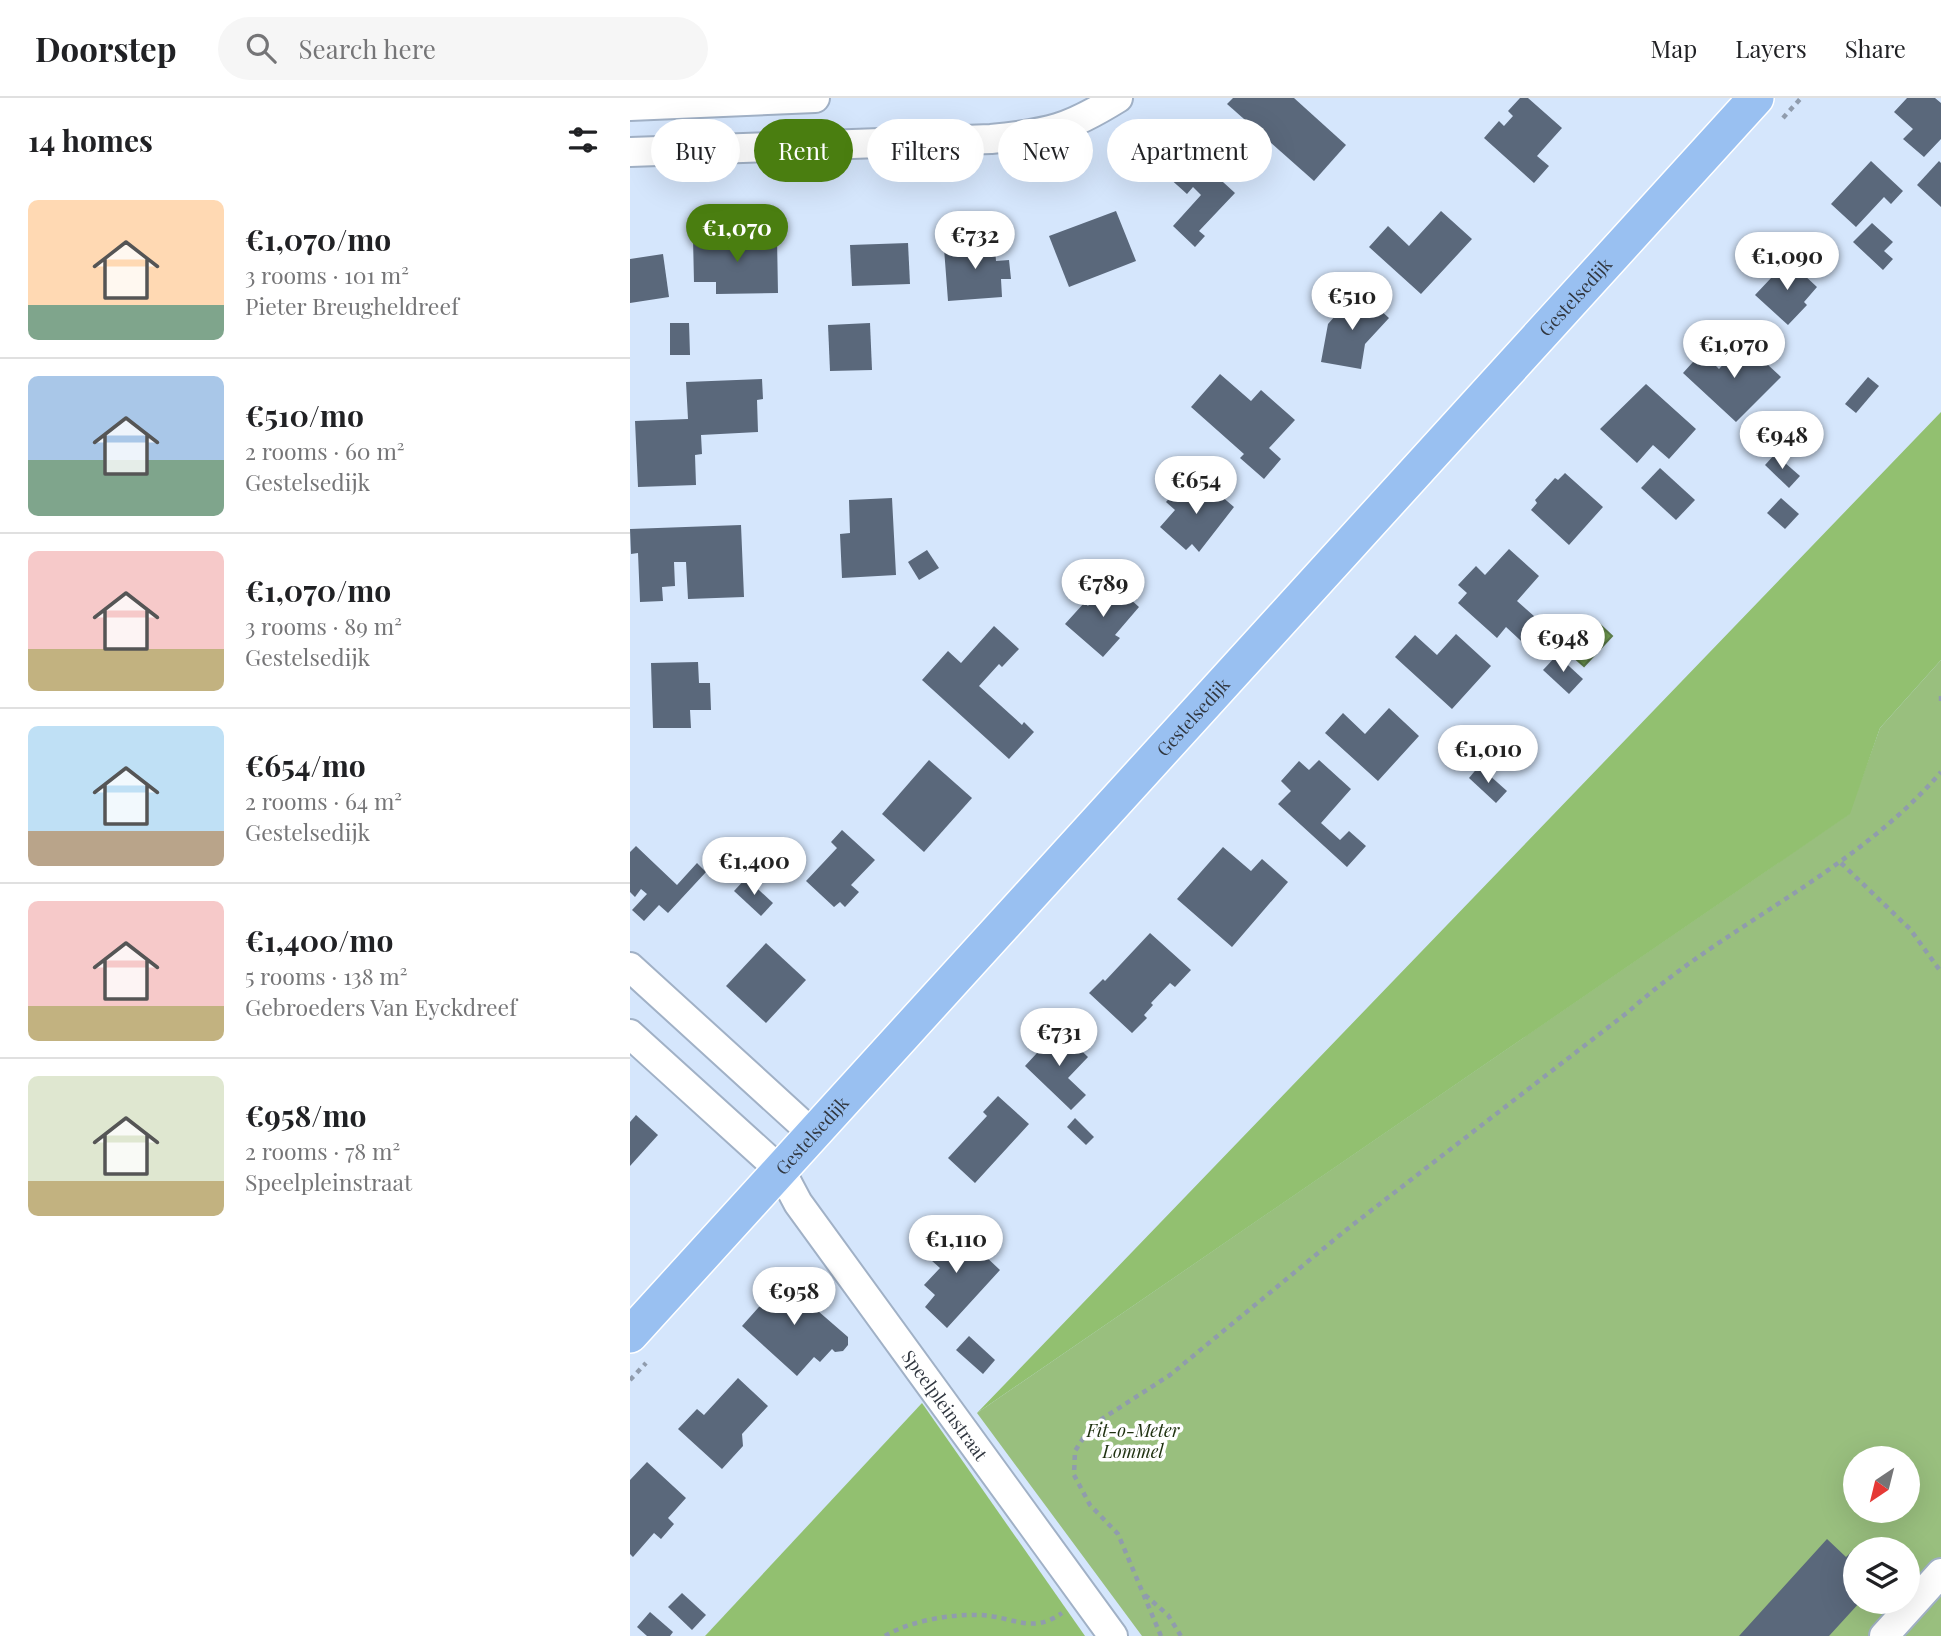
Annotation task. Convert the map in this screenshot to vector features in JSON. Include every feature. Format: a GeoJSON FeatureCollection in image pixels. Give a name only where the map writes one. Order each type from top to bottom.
{"type":"FeatureCollection","features":[{"type":"Feature","properties":{"kind":"main road","name":"Gestelsedijk"},"geometry":{"type":"LineString","coordinates":[[630,1335],[1756,98]]}},
{"type":"Feature","properties":{"kind":"street"},"geometry":{"type":"LineString","coordinates":[[630,106],[816,98]]}},
{"type":"Feature","properties":{"kind":"street"},"geometry":{"type":"LineString","coordinates":[[630,152],[992,139],[1046,134],[1081,121],[1118,98]]}},
{"type":"Feature","properties":{"kind":"street"},"geometry":{"type":"LineString","coordinates":[[630,968],[813,1134]]}},
{"type":"Feature","properties":{"kind":"street","name":"Speelpleinstraat"},"geometry":{"type":"LineString","coordinates":[[630,1034],[780,1171],[798,1203],[1113,1636]]}},
{"type":"Feature","properties":{"kind":"street"},"geometry":{"type":"LineString","coordinates":[[1884,1636],[1941,1573]]}},
{"type":"Feature","properties":{"kind":"path"},"geometry":{"type":"LineString","coordinates":[[1941,696],[1941,704]]}},
{"type":"Feature","properties":{"kind":"path"},"geometry":{"type":"LineString","coordinates":[[1161,1636],[1118,1534],[1090,1505],[1073,1475],[1075,1451],[1091,1426],[1170,1375],[1346,1230],[1628,1012],[1668,976],[1840,863],[1920,796],[1941,772]]}},
{"type":"Feature","properties":{"kind":"path"},"geometry":{"type":"LineString","coordinates":[[1840,863],[1910,929],[1941,972]]}},
{"type":"Feature","properties":{"kind":"path"},"geometry":{"type":"LineString","coordinates":[[1142,1592],[1168,1615],[1181,1636]]}},
{"type":"Feature","properties":{"kind":"path"},"geometry":{"type":"LineString","coordinates":[[885,1636],[901,1626],[979,1615],[1035,1626],[1052,1620],[1084,1597]]}},
{"type":"Feature","properties":{"kind":"green space","name":"Fit-o-Meter Lommel"},"geometry":{"type":"Polygon","coordinates":[[[1941,660],[1941,1636],[1142,1636],[977,1413],[1849,814],[1880,728],[1941,660]]]}},
{"type":"Feature","properties":{"kind":"shaded area"},"geometry":{"type":"Polygon","coordinates":[[[1941,412],[1941,660],[1880,728],[1850,814],[977,1413],[1941,412]]]}},
{"type":"Feature","properties":{"kind":"shaded area"},"geometry":{"type":"Polygon","coordinates":[[[1597,622],[1612,636],[1584,666],[1569,653],[1597,622]]]}},
{"type":"Feature","properties":{"kind":"shaded area"},"geometry":{"type":"Polygon","coordinates":[[[922,1403],[1085,1636],[705,1636],[922,1403]]]}},
{"type":"Feature","properties":{"kind":"building"},"geometry":{"type":"Polygon","coordinates":[[[1233,98],[1294,98],[1346,145],[1314,181],[1272,144],[1272,119],[1244,119],[1227,104],[1233,98]]]}},
{"type":"Feature","properties":{"kind":"building"},"geometry":{"type":"Polygon","coordinates":[[[1520,98],[1528,98],[1562,128],[1537,156],[1549,166],[1534,183],[1484,138],[1499,121],[1504,126],[1513,116],[1508,111],[1520,98]]]}},
{"type":"Feature","properties":{"kind":"building"},"geometry":{"type":"Polygon","coordinates":[[[1907,98],[1935,98],[1941,103],[1941,139],[1924,157],[1903,139],[1913,129],[1894,112],[1907,98]]]}},
{"type":"Feature","properties":{"kind":"building"},"geometry":{"type":"Polygon","coordinates":[[[1871,161],[1903,191],[1891,204],[1884,197],[1856,227],[1831,204],[1871,161]]]}},
{"type":"Feature","properties":{"kind":"building"},"geometry":{"type":"Polygon","coordinates":[[[1939,161],[1941,163],[1941,207],[1917,185],[1939,161]]]}},
{"type":"Feature","properties":{"kind":"building"},"geometry":{"type":"Polygon","coordinates":[[[1174,182],[1223,182],[1235,193],[1199,231],[1205,236],[1195,247],[1173,226],[1201,195],[1193,187],[1187,194],[1174,182]]]}},
{"type":"Feature","properties":{"kind":"building"},"geometry":{"type":"Polygon","coordinates":[[[1116,211],[1136,261],[1069,287],[1049,236],[1116,211]]]}},
{"type":"Feature","properties":{"kind":"building"},"geometry":{"type":"Polygon","coordinates":[[[1441,211],[1472,239],[1421,294],[1369,247],[1388,226],[1409,246],[1441,211]]]}},
{"type":"Feature","properties":{"kind":"building"},"geometry":{"type":"Polygon","coordinates":[[[1872,223],[1893,242],[1884,251],[1893,259],[1883,270],[1853,242],[1872,223]]]}},
{"type":"Feature","properties":{"kind":"building"},"geometry":{"type":"Polygon","coordinates":[[[693,238],[777,238],[778,293],[716,294],[716,282],[694,282],[693,238]]]}},
{"type":"Feature","properties":{"kind":"building"},"geometry":{"type":"Polygon","coordinates":[[[994,238],[996,261],[1009,260],[1011,279],[1001,279],[1002,297],[948,301],[944,248],[962,247],[961,241],[994,238]]]}},
{"type":"Feature","properties":{"kind":"building"},"geometry":{"type":"Polygon","coordinates":[[[908,243],[910,284],[852,286],[850,245],[908,243]]]}},
{"type":"Feature","properties":{"kind":"building"},"geometry":{"type":"Polygon","coordinates":[[[663,254],[669,297],[630,303],[630,259],[663,254]]]}},
{"type":"Feature","properties":{"kind":"building"},"geometry":{"type":"Polygon","coordinates":[[[1788,260],[1817,287],[1804,302],[1807,305],[1788,325],[1755,295],[1788,260]]]}},
{"type":"Feature","properties":{"kind":"building"},"geometry":{"type":"Polygon","coordinates":[[[1358,290],[1389,318],[1365,344],[1361,369],[1321,362],[1328,324],[1358,290]]]}},
{"type":"Feature","properties":{"kind":"building"},"geometry":{"type":"Polygon","coordinates":[[[670,323],[689,323],[690,355],[670,355],[670,323]]]}},
{"type":"Feature","properties":{"kind":"building"},"geometry":{"type":"Polygon","coordinates":[[[870,323],[872,370],[830,371],[828,325],[870,323]]]}},
{"type":"Feature","properties":{"kind":"building"},"geometry":{"type":"Polygon","coordinates":[[[1743,342],[1781,377],[1736,422],[1683,373],[1702,352],[1719,369],[1743,342]]]}},
{"type":"Feature","properties":{"kind":"building"},"geometry":{"type":"Polygon","coordinates":[[[1220,374],[1251,401],[1261,390],[1295,420],[1269,448],[1281,459],[1264,479],[1240,458],[1244,454],[1191,407],[1220,374]]]}},
{"type":"Feature","properties":{"kind":"building"},"geometry":{"type":"Polygon","coordinates":[[[1868,377],[1879,386],[1856,413],[1845,404],[1868,377]]]}},
{"type":"Feature","properties":{"kind":"building"},"geometry":{"type":"Polygon","coordinates":[[[762,379],[763,399],[757,400],[758,432],[701,435],[702,454],[695,455],[696,485],[638,487],[635,421],[688,419],[686,382],[762,379]]]}},
{"type":"Feature","properties":{"kind":"building"},"geometry":{"type":"Polygon","coordinates":[[[1646,384],[1696,429],[1669,459],[1653,445],[1637,463],[1600,429],[1646,384]]]}},
{"type":"Feature","properties":{"kind":"building"},"geometry":{"type":"Polygon","coordinates":[[[1775,454],[1800,476],[1789,488],[1765,465],[1775,454]]]}},
{"type":"Feature","properties":{"kind":"building"},"geometry":{"type":"Polygon","coordinates":[[[1660,468],[1695,500],[1676,520],[1641,488],[1660,468]]]}},
{"type":"Feature","properties":{"kind":"building"},"geometry":{"type":"Polygon","coordinates":[[[1565,473],[1603,507],[1569,545],[1531,510],[1537,503],[1535,500],[1555,478],[1558,480],[1565,473]]]}},
{"type":"Feature","properties":{"kind":"building"},"geometry":{"type":"Polygon","coordinates":[[[1183,483],[1196,494],[1206,483],[1234,507],[1199,552],[1192,544],[1186,550],[1160,527],[1175,510],[1166,502],[1183,483]]]}},
{"type":"Feature","properties":{"kind":"building"},"geometry":{"type":"Polygon","coordinates":[[[892,498],[896,575],[842,578],[840,534],[850,533],[849,500],[892,498]]]}},
{"type":"Feature","properties":{"kind":"building"},"geometry":{"type":"Polygon","coordinates":[[[1781,498],[1799,514],[1785,529],[1767,513],[1781,498]]]}},
{"type":"Feature","properties":{"kind":"building"},"geometry":{"type":"Polygon","coordinates":[[[741,525],[744,597],[688,599],[686,562],[674,562],[675,586],[662,587],[663,601],[640,602],[638,553],[631,554],[630,529],[741,525]]]}},
{"type":"Feature","properties":{"kind":"building"},"geometry":{"type":"Polygon","coordinates":[[[1509,549],[1539,576],[1517,601],[1551,631],[1532,651],[1506,627],[1497,638],[1458,603],[1467,593],[1458,585],[1476,566],[1485,575],[1509,549]]]}},
{"type":"Feature","properties":{"kind":"building"},"geometry":{"type":"Polygon","coordinates":[[[927,550],[939,568],[919,580],[908,562],[927,550]]]}},
{"type":"Feature","properties":{"kind":"building"},"geometry":{"type":"Polygon","coordinates":[[[1110,581],[1139,607],[1115,635],[1120,638],[1103,657],[1065,624],[1084,603],[1088,606],[1110,581]]]}},
{"type":"Feature","properties":{"kind":"building"},"geometry":{"type":"Polygon","coordinates":[[[994,626],[1019,649],[1002,667],[999,664],[979,686],[1022,725],[1024,722],[1034,732],[1009,759],[922,680],[948,651],[961,663],[994,626]]]}},
{"type":"Feature","properties":{"kind":"building"},"geometry":{"type":"Polygon","coordinates":[[[1456,634],[1491,666],[1452,709],[1395,657],[1415,635],[1437,655],[1456,634]]]}},
{"type":"Feature","properties":{"kind":"building"},"geometry":{"type":"Polygon","coordinates":[[[1557,655],[1583,679],[1569,694],[1543,670],[1557,655]]]}},
{"type":"Feature","properties":{"kind":"building"},"geometry":{"type":"Polygon","coordinates":[[[698,662],[699,683],[710,683],[711,710],[690,710],[691,728],[653,728],[651,663],[698,662]]]}},
{"type":"Feature","properties":{"kind":"building"},"geometry":{"type":"Polygon","coordinates":[[[1389,708],[1419,736],[1378,781],[1325,733],[1343,713],[1365,734],[1389,708]]]}},
{"type":"Feature","properties":{"kind":"building"},"geometry":{"type":"Polygon","coordinates":[[[929,760],[972,798],[924,852],[882,814],[929,760]]]}},
{"type":"Feature","properties":{"kind":"building"},"geometry":{"type":"Polygon","coordinates":[[[1319,760],[1351,789],[1321,823],[1340,840],[1349,831],[1366,846],[1347,867],[1278,804],[1291,791],[1281,781],[1299,761],[1309,770],[1319,760]]]}},
{"type":"Feature","properties":{"kind":"building"},"geometry":{"type":"Polygon","coordinates":[[[1479,766],[1507,791],[1496,803],[1469,778],[1479,766]]]}},
{"type":"Feature","properties":{"kind":"building"},"geometry":{"type":"Polygon","coordinates":[[[842,830],[875,860],[851,885],[859,892],[845,907],[840,902],[834,907],[806,881],[837,848],[831,842],[842,830]]]}},
{"type":"Feature","properties":{"kind":"building"},"geometry":{"type":"Polygon","coordinates":[[[636,846],[677,885],[697,863],[706,872],[668,913],[659,905],[644,921],[632,910],[647,894],[641,889],[635,897],[630,892],[630,852],[636,846]]]}},
{"type":"Feature","properties":{"kind":"building"},"geometry":{"type":"Polygon","coordinates":[[[1223,847],[1251,871],[1262,859],[1288,882],[1232,947],[1177,899],[1223,847]]]}},
{"type":"Feature","properties":{"kind":"building"},"geometry":{"type":"Polygon","coordinates":[[[746,878],[773,903],[761,916],[734,891],[746,878]]]}},
{"type":"Feature","properties":{"kind":"building"},"geometry":{"type":"Polygon","coordinates":[[[1150,933],[1191,970],[1175,987],[1170,983],[1151,1003],[1153,1005],[1144,1015],[1147,1018],[1132,1033],[1089,993],[1103,979],[1105,981],[1150,933]]]}},
{"type":"Feature","properties":{"kind":"building"},"geometry":{"type":"Polygon","coordinates":[[[766,943],[806,980],[766,1023],[726,986],[766,943]]]}},
{"type":"Feature","properties":{"kind":"building"},"geometry":{"type":"Polygon","coordinates":[[[1059,1029],[1088,1057],[1068,1078],[1086,1095],[1071,1110],[1025,1066],[1059,1029]]]}},
{"type":"Feature","properties":{"kind":"building"},"geometry":{"type":"Polygon","coordinates":[[[998,1096],[1029,1124],[975,1183],[948,1158],[987,1116],[983,1112],[998,1096]]]}},
{"type":"Feature","properties":{"kind":"building"},"geometry":{"type":"Polygon","coordinates":[[[636,1115],[658,1135],[630,1166],[630,1122],[636,1115]]]}},
{"type":"Feature","properties":{"kind":"building"},"geometry":{"type":"Polygon","coordinates":[[[1075,1118],[1094,1137],[1086,1145],[1067,1127],[1075,1118]]]}},
{"type":"Feature","properties":{"kind":"building"},"geometry":{"type":"Polygon","coordinates":[[[950,1223],[1000,1270],[947,1328],[925,1307],[935,1295],[924,1285],[940,1268],[923,1253],[950,1223]]]}},
{"type":"Feature","properties":{"kind":"building"},"geometry":{"type":"Polygon","coordinates":[[[790,1272],[803,1284],[799,1289],[821,1308],[818,1311],[848,1337],[848,1345],[843,1351],[835,1352],[832,1349],[820,1362],[814,1357],[797,1376],[742,1326],[790,1272]]]}},
{"type":"Feature","properties":{"kind":"building"},"geometry":{"type":"Polygon","coordinates":[[[969,1336],[995,1360],[983,1374],[956,1350],[969,1336]]]}},
{"type":"Feature","properties":{"kind":"building"},"geometry":{"type":"Polygon","coordinates":[[[738,1378],[768,1406],[742,1434],[743,1446],[722,1469],[678,1429],[697,1409],[704,1415],[738,1378]]]}},
{"type":"Feature","properties":{"kind":"building"},"geometry":{"type":"Polygon","coordinates":[[[647,1462],[686,1498],[668,1518],[674,1524],[661,1539],[654,1533],[633,1557],[630,1554],[630,1480],[647,1462]]]}},
{"type":"Feature","properties":{"kind":"building"},"geometry":{"type":"Polygon","coordinates":[[[1827,1539],[1843,1554],[1843,1614],[1849,1614],[1829,1636],[1739,1636],[1827,1539]]]}},
{"type":"Feature","properties":{"kind":"building"},"geometry":{"type":"Polygon","coordinates":[[[682,1593],[706,1615],[692,1630],[668,1607],[682,1593]]]}},
{"type":"Feature","properties":{"kind":"building"},"geometry":{"type":"Polygon","coordinates":[[[650,1612],[673,1632],[670,1636],[647,1636],[637,1627],[650,1612]]]}}]}
